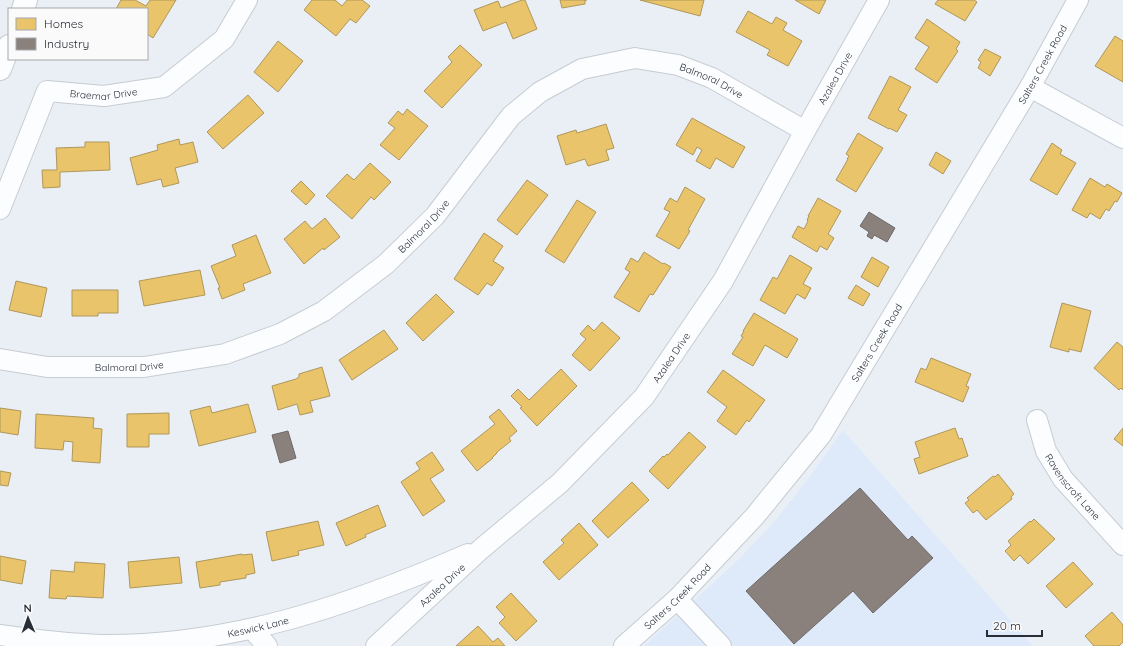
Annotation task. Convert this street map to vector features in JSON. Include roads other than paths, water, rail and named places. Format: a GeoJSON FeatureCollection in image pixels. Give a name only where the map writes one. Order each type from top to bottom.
{"type":"FeatureCollection","features":[{"type":"Feature","properties":{"kind":"highway"},"geometry":{"type":"LineString","coordinates":[[0,69],[8,49]]}},
{"type":"Feature","properties":{"kind":"street","name":"Braemar Drive"},"geometry":{"type":"LineString","coordinates":[[0,209],[47,91],[104,96],[164,87],[224,39],[247,0]]}},
{"type":"Feature","properties":{"kind":"street","name":"Azalea Drive"},"geometry":{"type":"LineString","coordinates":[[376,646],[481,549],[560,483],[644,397],[723,280],[879,0]]}},
{"type":"Feature","properties":{"kind":"street","name":"Salters Creek Road"},"geometry":{"type":"LineString","coordinates":[[624,646],[677,599],[755,516],[821,435],[1030,87],[1078,0]]}},
{"type":"Feature","properties":{"kind":"street","name":"Balmoral Drive"},"geometry":{"type":"LineString","coordinates":[[0,359],[47,367],[144,367],[225,354],[280,334],[324,311],[386,264],[435,216],[511,116],[540,92],[582,69],[635,58],[678,65],[712,78],[805,131]]}},
{"type":"Feature","properties":{"kind":"street"},"geometry":{"type":"LineString","coordinates":[[1030,87],[1123,138]]}},
{"type":"Feature","properties":{"kind":"street","name":"Ravenscroft Lane"},"geometry":{"type":"LineString","coordinates":[[1037,420],[1046,451],[1063,479],[1123,545]]}},
{"type":"Feature","properties":{"kind":"street","name":"Keswick Lane"},"geometry":{"type":"LineString","coordinates":[[0,635],[46,641],[110,645],[182,641],[253,630],[290,621],[360,598],[399,584],[481,549]]}},
{"type":"Feature","properties":{"kind":"street"},"geometry":{"type":"LineString","coordinates":[[677,599],[721,646]]}},
{"type":"Feature","properties":{"kind":"street"},"geometry":{"type":"LineString","coordinates":[[253,630],[267,646]]}}]}
